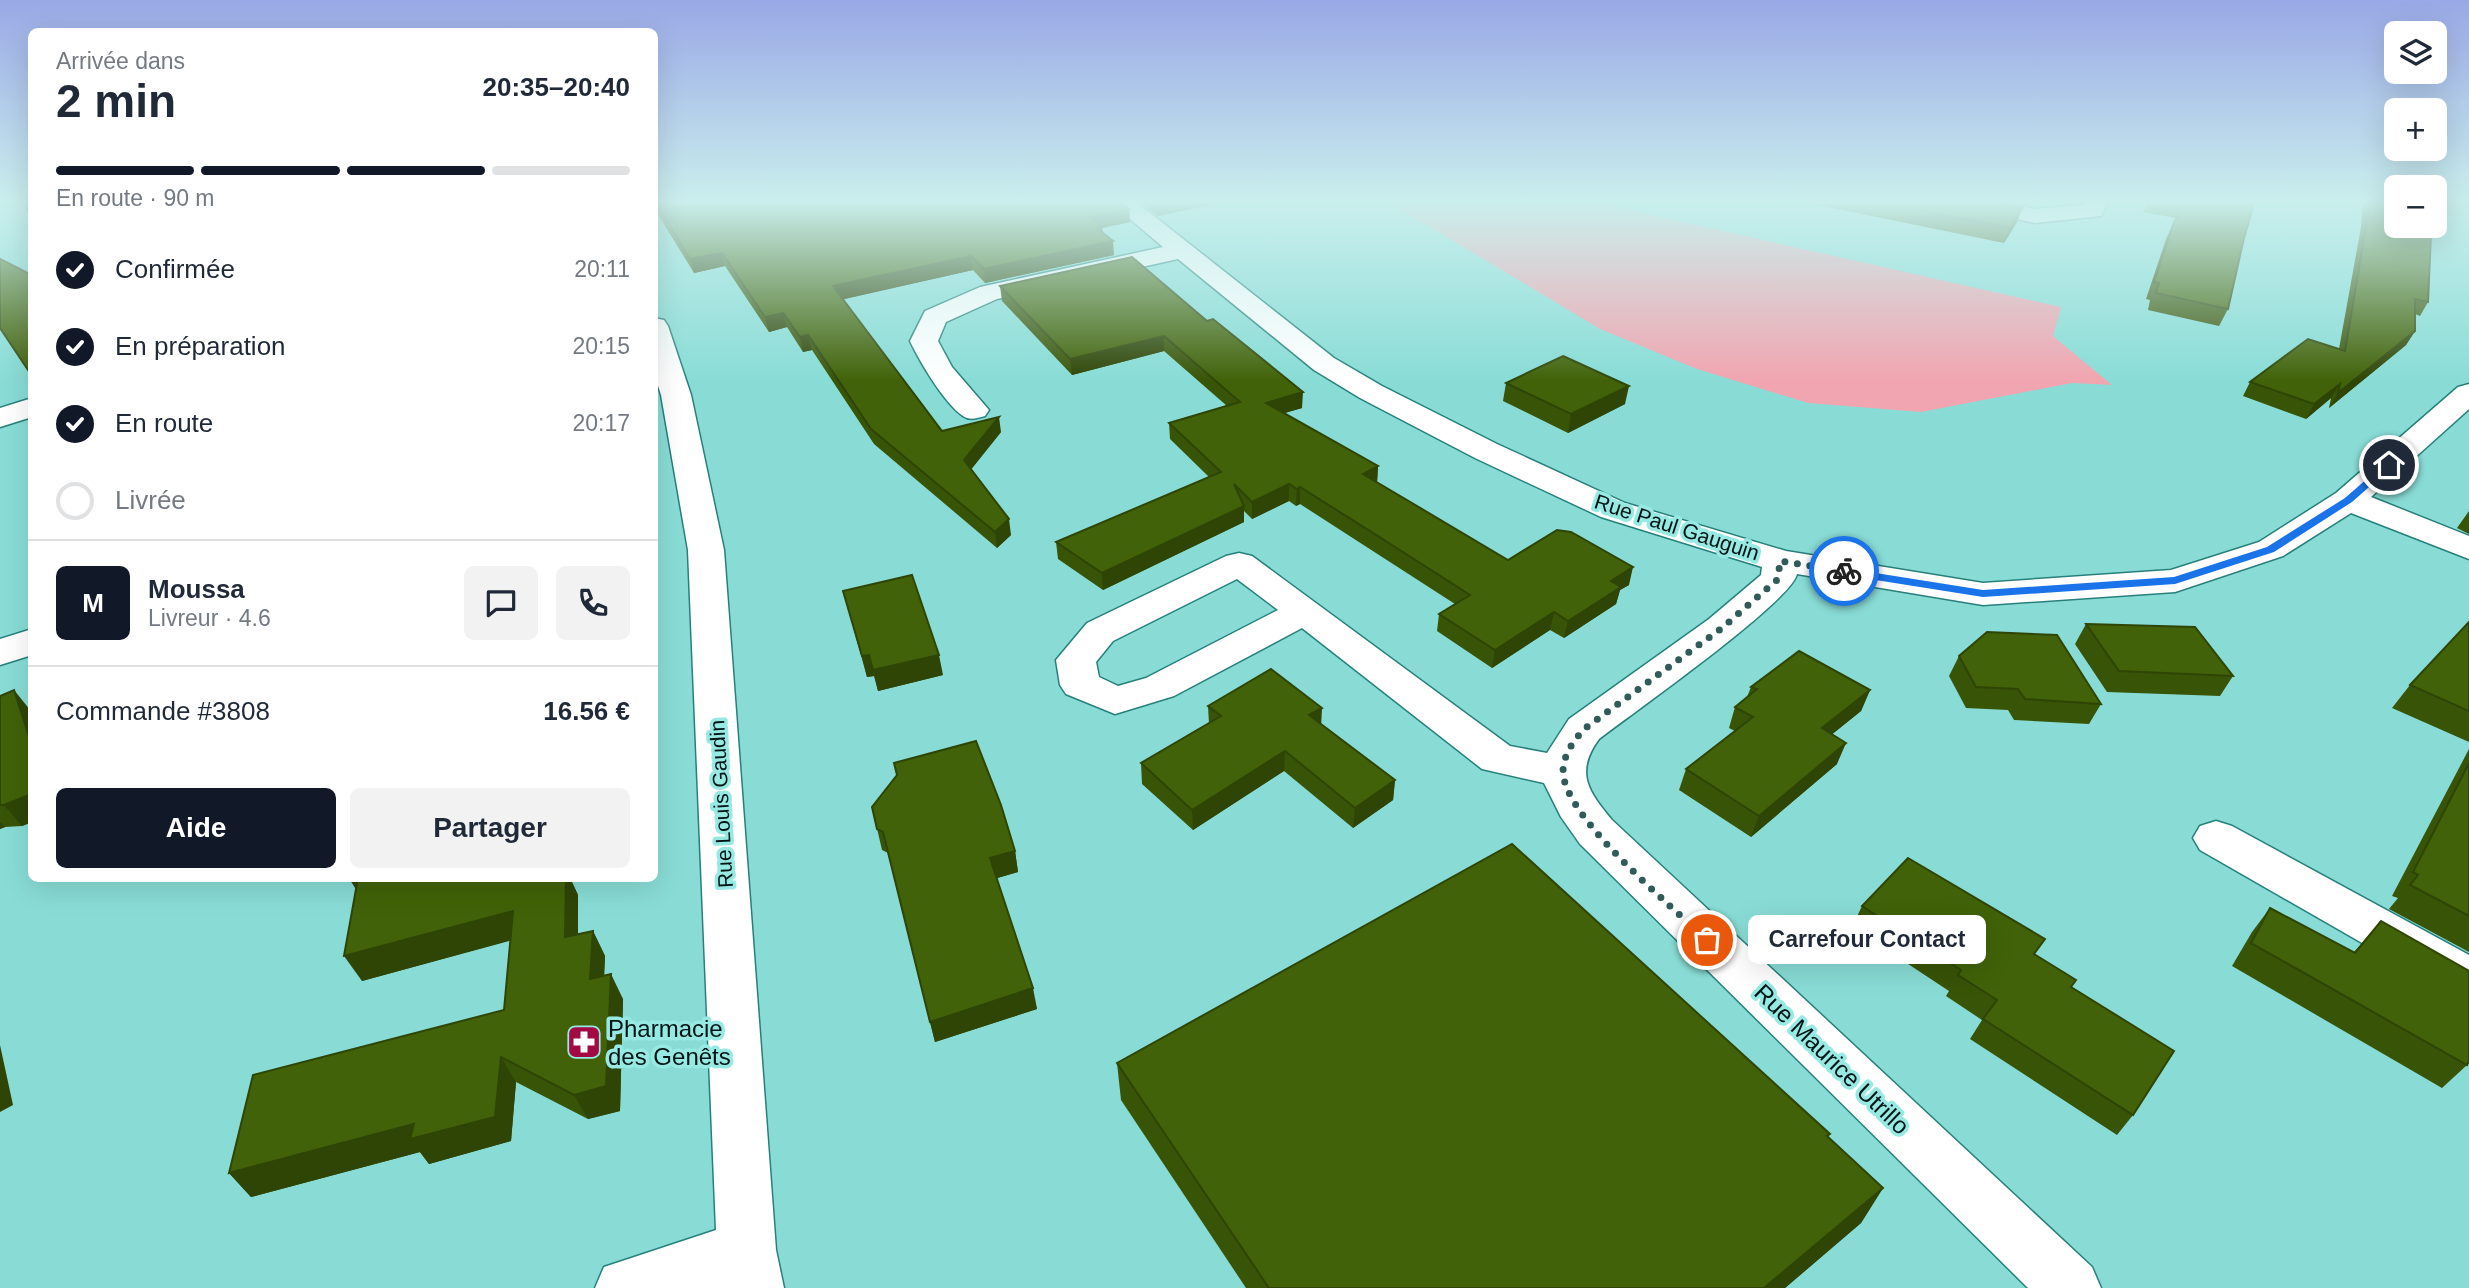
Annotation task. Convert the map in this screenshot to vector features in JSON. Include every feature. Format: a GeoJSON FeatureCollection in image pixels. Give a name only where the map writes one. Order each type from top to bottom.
{"type":"FeatureCollection","features":[{"type":"Feature","properties":{"kind":"street"},"geometry":{"type":"LineString","coordinates":[[974,410],[939,370],[924,341],[935,317],[989,293],[1134,261]]}},
{"type":"Feature","properties":{"kind":"street","name":"Rue Paul Gauguin"},"geometry":{"type":"LineString","coordinates":[[1198,261],[1324,365],[1486,451],[1613,510],[1780,561],[1983,594],[2175,581],[2271,550],[2348,500],[2469,393]]}},
{"type":"Feature","properties":{"kind":"street","name":"Rue Louis Gaudin"},"geometry":{"type":"LineString","coordinates":[[658,339],[676,395],[706,550],[750,1269]]}},
{"type":"Feature","properties":{"kind":"street"},"geometry":{"type":"LineString","coordinates":[[0,418],[28,408]]}},
{"type":"Feature","properties":{"kind":"street"},"geometry":{"type":"LineString","coordinates":[[2348,500],[2469,548]]}},
{"type":"Feature","properties":{"kind":"street"},"geometry":{"type":"LineString","coordinates":[[1304,611],[1160,687],[1115,700],[1080,685],[1076,660],[1100,632],[1239,564],[1304,611],[1497,758],[1563,772],[1569,747],[1584,729],[1722,628],[1778,579],[1780,561]]}},
{"type":"Feature","properties":{"kind":"street"},"geometry":{"type":"LineString","coordinates":[[0,652],[28,642]]}},
{"type":"Feature","properties":{"kind":"street","name":"Rue Maurice Utrillo"},"geometry":{"type":"LineString","coordinates":[[1563,772],[1571,799],[1596,832],[2071,1288]]}},
{"type":"Feature","properties":{"kind":"street"},"geometry":{"type":"LineString","coordinates":[[2217,838],[2469,979]]}},
{"type":"Feature","properties":{"kind":"street"},"geometry":{"type":"LineString","coordinates":[[625,1288],[750,1269]]}},
{"type":"Feature","properties":{"kind":"shaded area"},"geometry":{"type":"Polygon","coordinates":[[[1487,261],[1857,261],[2061,307],[2053,336],[2112,385],[2072,383],[1921,412],[1808,403],[1697,369],[1600,329],[1487,261]]]}},
{"type":"Feature","properties":{"kind":"building"},"geometry":{"type":"Polygon","coordinates":[[[0,261],[4,261],[28,273],[28,370],[0,328],[0,261]]]}},
{"type":"Feature","properties":{"kind":"building"},"geometry":{"type":"Polygon","coordinates":[[[727,261],[948,261],[833,286],[942,431],[999,417],[964,460],[1009,519],[995,532],[871,429],[808,335],[800,337],[783,313],[765,317],[727,261]]]}},
{"type":"Feature","properties":{"kind":"building"},"geometry":{"type":"Polygon","coordinates":[[[976,261],[1020,261],[984,269],[976,261]]]}},
{"type":"Feature","properties":{"kind":"building"},"geometry":{"type":"Polygon","coordinates":[[[1113,261],[1137,261],[1207,321],[1213,319],[1303,392],[1266,403],[1378,466],[1363,474],[1508,560],[1557,530],[1571,532],[1633,567],[1611,581],[1621,587],[1568,621],[1554,612],[1495,650],[1439,614],[1470,595],[1300,487],[1297,489],[1289,484],[1252,502],[1234,484],[1244,506],[1102,573],[1056,542],[1221,472],[1169,423],[1240,402],[1164,336],[1070,359],[1000,286],[1113,261]]]}},
{"type":"Feature","properties":{"kind":"building"},"geometry":{"type":"Polygon","coordinates":[[[2161,261],[2239,261],[2228,309],[2156,293],[2159,283],[2154,282],[2161,261]]]}},
{"type":"Feature","properties":{"kind":"building"},"geometry":{"type":"Polygon","coordinates":[[[2360,261],[2430,261],[2428,302],[2415,299],[2415,331],[2338,393],[2340,384],[2314,404],[2250,382],[2308,339],[2345,351],[2360,261]]]}},
{"type":"Feature","properties":{"kind":"building"},"geometry":{"type":"Polygon","coordinates":[[[1563,356],[1629,386],[1571,414],[1506,383],[1563,356]]]}},
{"type":"Feature","properties":{"kind":"building"},"geometry":{"type":"Polygon","coordinates":[[[912,575],[939,655],[873,670],[869,655],[862,656],[843,591],[912,575]]]}},
{"type":"Feature","properties":{"kind":"building"},"geometry":{"type":"Polygon","coordinates":[[[2469,622],[2469,711],[2410,685],[2469,622]]]}},
{"type":"Feature","properties":{"kind":"building"},"geometry":{"type":"Polygon","coordinates":[[[2086,624],[2195,627],[2233,676],[2119,671],[2086,624]]]}},
{"type":"Feature","properties":{"kind":"building"},"geometry":{"type":"Polygon","coordinates":[[[1987,632],[2057,635],[2101,704],[2025,699],[2018,689],[1976,687],[1959,656],[1987,632]]]}},
{"type":"Feature","properties":{"kind":"building"},"geometry":{"type":"Polygon","coordinates":[[[1799,651],[1870,690],[1822,728],[1846,743],[1759,816],[1686,769],[1753,717],[1735,707],[1757,689],[1751,687],[1799,651]]]}},
{"type":"Feature","properties":{"kind":"building"},"geometry":{"type":"Polygon","coordinates":[[[1271,669],[1322,708],[1309,715],[1395,780],[1355,808],[1285,751],[1192,810],[1141,763],[1221,716],[1208,706],[1271,669]]]}},
{"type":"Feature","properties":{"kind":"building"},"geometry":{"type":"Polygon","coordinates":[[[14,690],[28,734],[28,796],[4,805],[0,805],[0,696],[14,690]]]}},
{"type":"Feature","properties":{"kind":"building"},"geometry":{"type":"Polygon","coordinates":[[[976,741],[1001,805],[1015,851],[990,858],[1033,988],[930,1022],[883,832],[877,829],[872,807],[897,775],[894,763],[976,741]]]}},
{"type":"Feature","properties":{"kind":"building"},"geometry":{"type":"Polygon","coordinates":[[[2469,763],[2469,916],[2410,885],[2418,875],[2413,872],[2469,763]]]}},
{"type":"Feature","properties":{"kind":"building"},"geometry":{"type":"Polygon","coordinates":[[[1512,844],[1830,1134],[1827,1136],[1883,1188],[1764,1288],[1269,1288],[1117,1063],[1512,844]]]}},
{"type":"Feature","properties":{"kind":"building"},"geometry":{"type":"Polygon","coordinates":[[[1908,858],[2045,939],[2034,954],[2076,980],[2071,987],[2174,1051],[2133,1115],[1983,1019],[1997,1000],[1958,975],[1961,970],[1862,906],[1908,858]]]}},
{"type":"Feature","properties":{"kind":"building"},"geometry":{"type":"Polygon","coordinates":[[[357,882],[566,882],[565,937],[593,931],[590,979],[611,974],[606,1086],[574,1095],[501,1057],[495,1117],[410,1139],[414,1124],[229,1173],[253,1075],[504,1010],[513,911],[344,956],[357,882]]]}},
{"type":"Feature","properties":{"kind":"building"},"geometry":{"type":"Polygon","coordinates":[[[2270,908],[2355,953],[2381,921],[2469,971],[2467,1065],[2251,943],[2270,908]]]}},
{"type":"Feature","properties":{"kind":"way so far"},"geometry":{"type":"LineString","coordinates":[[1707,940],[1596,832],[1571,799],[1563,772],[1569,747],[1584,729],[1722,628],[1778,579],[1780,561],[1844,571]]}},
{"type":"Feature","properties":{"kind":"place","name":"Carrefour Contact"},"geometry":{"type":"Point","coordinates":[1707,940]}},
{"type":"Feature","properties":{"kind":"place","name":"Pharmacie des Genêts"},"geometry":{"type":"Point","coordinates":[584,1042]}},
{"type":"Feature","properties":{"kind":"route"},"geometry":{"type":"LineString","coordinates":[[1844,571],[1983,594],[2175,581],[2271,550],[2348,500],[2389,465]]}}]}
